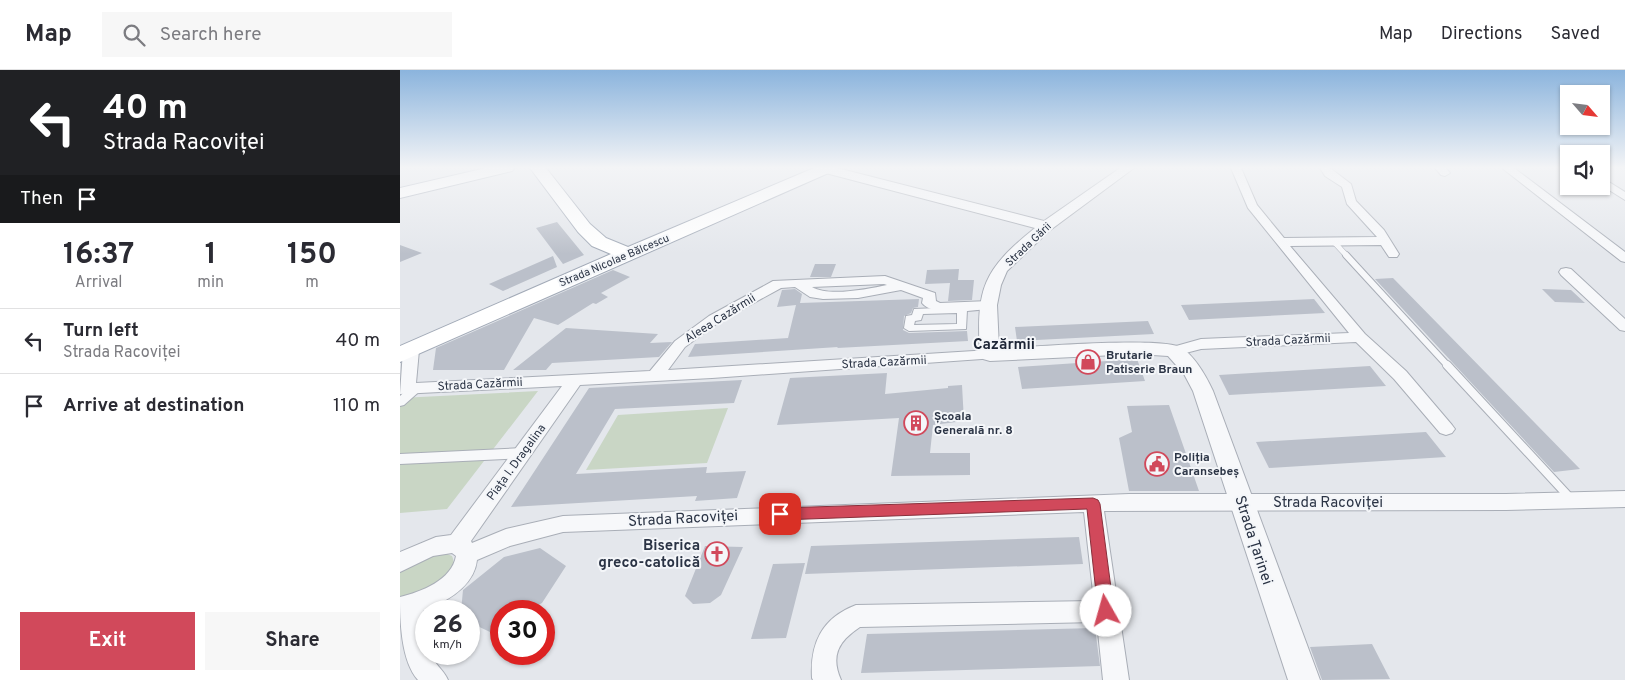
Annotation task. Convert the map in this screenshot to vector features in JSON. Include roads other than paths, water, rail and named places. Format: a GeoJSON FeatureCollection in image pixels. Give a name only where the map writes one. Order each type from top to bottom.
{"type":"FeatureCollection","features":[{"type":"Feature","properties":{"kind":"main road"},"geometry":{"type":"LineString","coordinates":[[561,196],[584,228],[599,242],[622,250]]}},
{"type":"Feature","properties":{"kind":"main road","name":"Strada Nicolae Bălcescu"},"geometry":{"type":"LineString","coordinates":[[406,353],[622,250],[742,196]]}},
{"type":"Feature","properties":{"kind":"main road","name":"Strada Nicolae Bălcescu"},"geometry":{"type":"LineString","coordinates":[[622,250],[756,196]]}},
{"type":"Feature","properties":{"kind":"street"},"geometry":{"type":"LineString","coordinates":[[931,196],[1046,226]]}},
{"type":"Feature","properties":{"kind":"street","name":"Strada Gării"},"geometry":{"type":"LineString","coordinates":[[990,355],[989,305],[996,275],[1013,256],[1046,226],[1088,196]]}},
{"type":"Feature","properties":{"kind":"street"},"geometry":{"type":"LineString","coordinates":[[1248,196],[1252,206],[1280,242],[1360,337],[1400,375],[1446,429]]}},
{"type":"Feature","properties":{"kind":"street"},"geometry":{"type":"LineString","coordinates":[[1350,196],[1351,202],[1394,254]]}},
{"type":"Feature","properties":{"kind":"street"},"geometry":{"type":"LineString","coordinates":[[1544,196],[1625,258]]}},
{"type":"Feature","properties":{"kind":"street"},"geometry":{"type":"LineString","coordinates":[[1280,242],[1385,241]]}},
{"type":"Feature","properties":{"kind":"street"},"geometry":{"type":"LineString","coordinates":[[1566,272],[1625,327]]}},
{"type":"Feature","properties":{"kind":"street","name":"Aleea Cazărmii"},"geometry":{"type":"LineString","coordinates":[[655,376],[680,344],[714,319],[778,284],[798,283],[815,294],[827,295],[880,292],[902,286],[930,296],[929,303],[938,307],[989,305]]}},
{"type":"Feature","properties":{"kind":"street"},"geometry":{"type":"LineString","coordinates":[[962,310],[962,327],[909,328],[910,318],[917,318],[918,311],[962,310]]}},
{"type":"Feature","properties":{"kind":"street","name":"Strada Cazărmii"},"geometry":{"type":"LineString","coordinates":[[406,353],[406,391],[990,355],[1136,348],[1174,351],[1201,344],[1360,337]]}},
{"type":"Feature","properties":{"kind":"street","name":"Strada Țarinei"},"geometry":{"type":"LineString","coordinates":[[1174,351],[1197,376],[1242,502],[1266,579],[1304,680]]}},
{"type":"Feature","properties":{"kind":"street","name":"Piața I. Dragalina"},"geometry":{"type":"LineString","coordinates":[[462,550],[523,453],[575,380]]}},
{"type":"Feature","properties":{"kind":"street"},"geometry":{"type":"LineString","coordinates":[[400,459],[523,453]]}},
{"type":"Feature","properties":{"kind":"street","name":"Strada Racoviței"},"geometry":{"type":"LineString","coordinates":[[400,563],[419,551],[433,546],[462,550],[563,524],[1093,504],[1625,499]]}},
{"type":"Feature","properties":{"kind":"street"},"geometry":{"type":"LineString","coordinates":[[1093,504],[1116,680]]}},
{"type":"Feature","properties":{"kind":"street"},"geometry":{"type":"LineString","coordinates":[[435,680],[420,664],[405,606],[425,600],[452,583],[466,563],[462,550]]}},
{"type":"Feature","properties":{"kind":"street"},"geometry":{"type":"LineString","coordinates":[[828,680],[825,678],[823,659],[827,645],[838,627],[856,616],[1106,611]]}},
{"type":"Feature","properties":{"kind":"lane"},"geometry":{"type":"LineString","coordinates":[[1333,241],[1572,500]]}},
{"type":"Feature","properties":{"kind":"place","name":"Brutarie Patiserie Braun"},"geometry":{"type":"Point","coordinates":[1088,362]}},
{"type":"Feature","properties":{"kind":"place","name":"Școala Generală nr. 8"},"geometry":{"type":"Point","coordinates":[916,423]}},
{"type":"Feature","properties":{"kind":"place","name":"Poliția Caransebeș"},"geometry":{"type":"Point","coordinates":[1157,464]}},
{"type":"Feature","properties":{"kind":"place","name":"Biserica greco-catolică"},"geometry":{"type":"Point","coordinates":[717,554]}},
{"type":"Feature","properties":{"kind":"district","name":"Cazărmii"},"geometry":{"type":"Point","coordinates":[1004,344]}}]}
